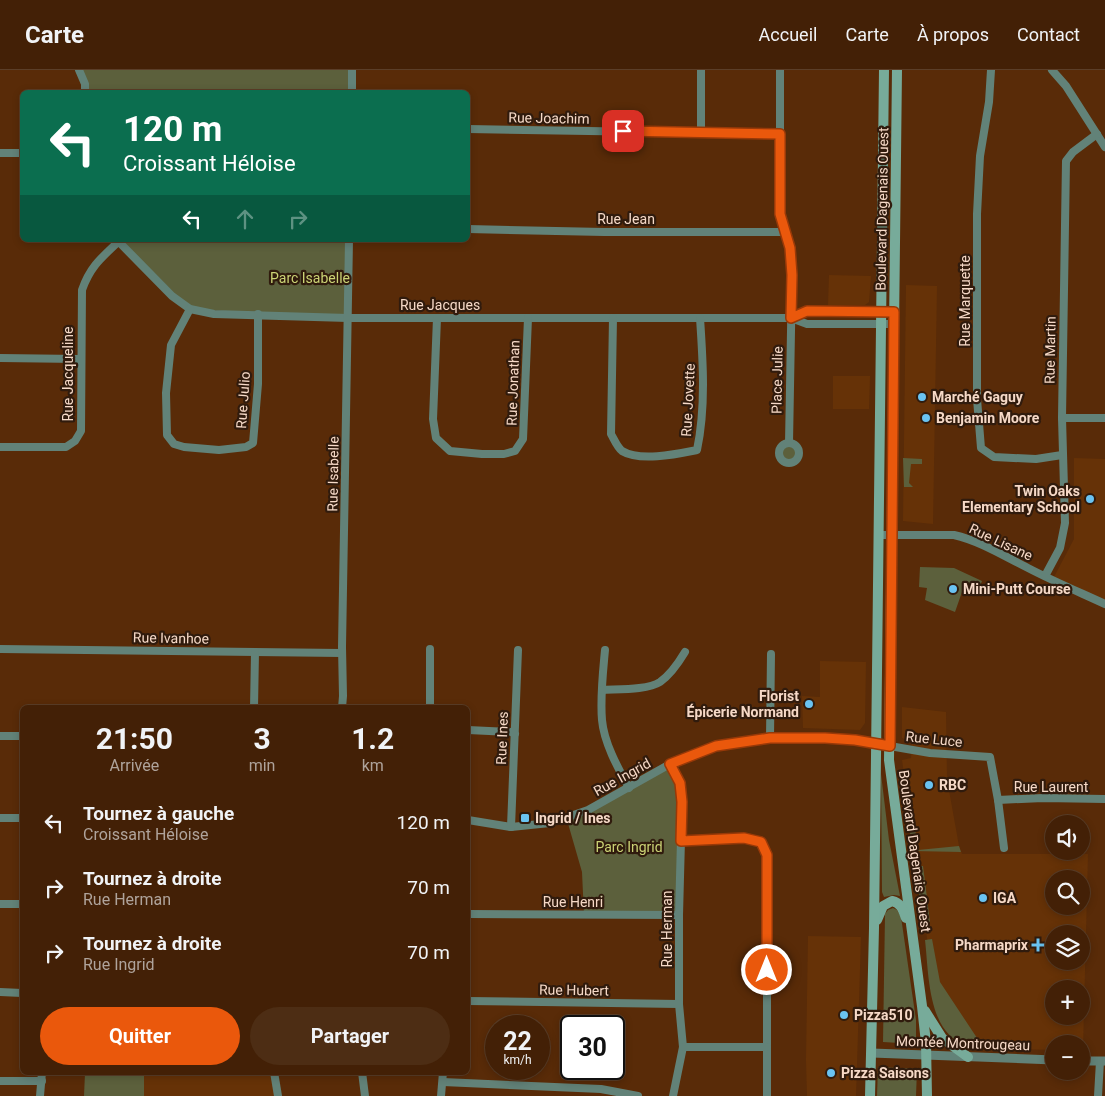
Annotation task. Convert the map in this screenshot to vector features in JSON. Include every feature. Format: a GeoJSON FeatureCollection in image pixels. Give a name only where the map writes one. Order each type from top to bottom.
{"type":"FeatureCollection","features":[{"type":"Feature","properties":{"kind":"main road","name":"Boulevard Dagenais Ouest"},"geometry":{"type":"LineString","coordinates":[[870,1096],[874,928],[884,70]]}},
{"type":"Feature","properties":{"kind":"main road","name":"Boulevard Dagenais Ouest"},"geometry":{"type":"LineString","coordinates":[[897,70],[891,783],[922,1006],[927,1096]]}},
{"type":"Feature","properties":{"kind":"main road"},"geometry":{"type":"LineString","coordinates":[[874,928],[883,906],[892,901],[897,902],[901,907],[913,935]]}},
{"type":"Feature","properties":{"kind":"main road"},"geometry":{"type":"LineString","coordinates":[[922,1006],[942,1038],[968,1058]]}},
{"type":"Feature","properties":{"kind":"street"},"geometry":{"type":"LineString","coordinates":[[78,70],[85,84],[85,90]]}},
{"type":"Feature","properties":{"kind":"street"},"geometry":{"type":"LineString","coordinates":[[352,70],[352,90]]}},
{"type":"Feature","properties":{"kind":"street"},"geometry":{"type":"LineString","coordinates":[[701,70],[701,132]]}},
{"type":"Feature","properties":{"kind":"street","name":"Place Julie"},"geometry":{"type":"LineString","coordinates":[[780,70],[780,214],[790,248],[792,275],[788,443]]}},
{"type":"Feature","properties":{"kind":"street","name":"Rue Marquette"},"geometry":{"type":"LineString","coordinates":[[991,70],[989,102],[980,156],[977,214],[977,399],[981,448],[994,457],[1036,459],[1062,455]]}},
{"type":"Feature","properties":{"kind":"street"},"geometry":{"type":"LineString","coordinates":[[1052,70],[1066,86],[1105,147]]}},
{"type":"Feature","properties":{"kind":"street","name":"Rue Joachim"},"geometry":{"type":"LineString","coordinates":[[470,129],[780,134]]}},
{"type":"Feature","properties":{"kind":"street","name":"Rue Martin"},"geometry":{"type":"LineString","coordinates":[[1045,576],[1060,548],[1065,523],[1062,418],[1066,161],[1072,152],[1097,134]]}},
{"type":"Feature","properties":{"kind":"street"},"geometry":{"type":"LineString","coordinates":[[0,153],[20,153]]}},
{"type":"Feature","properties":{"kind":"street","name":"Rue Jean"},"geometry":{"type":"LineString","coordinates":[[470,229],[604,232],[785,232]]}},
{"type":"Feature","properties":{"kind":"street","name":"Rue Jacqueline"},"geometry":{"type":"LineString","coordinates":[[0,447],[66,447],[75,441],[80,431],[82,290],[87,275],[93,266],[117,242]]}},
{"type":"Feature","properties":{"kind":"street","name":"Rue Jacques"},"geometry":{"type":"LineString","coordinates":[[119,242],[172,296],[190,309],[214,314],[348,318],[791,318],[807,324],[894,324]]}},
{"type":"Feature","properties":{"kind":"street","name":"Rue Isabelle"},"geometry":{"type":"LineString","coordinates":[[342,705],[349,242]]}},
{"type":"Feature","properties":{"kind":"street","name":"Rue Julio"},"geometry":{"type":"LineString","coordinates":[[190,309],[171,345],[166,402],[167,435],[174,444],[193,448],[220,450],[253,443],[258,384],[258,314]]}},
{"type":"Feature","properties":{"kind":"street","name":"Rue Jacques"},"geometry":{"type":"LineString","coordinates":[[791,318],[807,311],[894,312]]}},
{"type":"Feature","properties":{"kind":"street","name":"Rue Jonathan"},"geometry":{"type":"LineString","coordinates":[[437,318],[433,419],[436,438],[450,451],[482,454],[504,454],[515,450],[523,439],[528,318]]}},
{"type":"Feature","properties":{"kind":"street","name":"Rue Jovette"},"geometry":{"type":"LineString","coordinates":[[613,318],[611,434],[620,450],[629,454],[649,456],[670,455],[697,450],[702,426],[704,363],[700,318]]}},
{"type":"Feature","properties":{"kind":"street"},"geometry":{"type":"LineString","coordinates":[[0,358],[80,359]]}},
{"type":"Feature","properties":{"kind":"street"},"geometry":{"type":"LineString","coordinates":[[1062,418],[1105,418]]}},
{"type":"Feature","properties":{"kind":"street","name":"Rue Lisane"},"geometry":{"type":"LineString","coordinates":[[879,535],[963,537],[1105,604]]}},
{"type":"Feature","properties":{"kind":"street","name":"Rue Ivanhoe"},"geometry":{"type":"LineString","coordinates":[[0,649],[342,653]]}},
{"type":"Feature","properties":{"kind":"street"},"geometry":{"type":"LineString","coordinates":[[430,649],[430,705]]}},
{"type":"Feature","properties":{"kind":"street","name":"Rue Ines"},"geometry":{"type":"LineString","coordinates":[[511,827],[518,650]]}},
{"type":"Feature","properties":{"kind":"street"},"geometry":{"type":"LineString","coordinates":[[605,650],[602,720],[620,771],[629,788]]}},
{"type":"Feature","properties":{"kind":"street"},"geometry":{"type":"LineString","coordinates":[[254,705],[255,652]]}},
{"type":"Feature","properties":{"kind":"street"},"geometry":{"type":"LineString","coordinates":[[602,690],[645,687],[660,682],[679,662],[685,652]]}},
{"type":"Feature","properties":{"kind":"street"},"geometry":{"type":"LineString","coordinates":[[770,738],[771,654]]}},
{"type":"Feature","properties":{"kind":"street"},"geometry":{"type":"LineString","coordinates":[[470,730],[511,732],[514,734]]}},
{"type":"Feature","properties":{"kind":"street"},"geometry":{"type":"LineString","coordinates":[[0,736],[20,736]]}},
{"type":"Feature","properties":{"kind":"street","name":"Rue Ingrid"},"geometry":{"type":"LineString","coordinates":[[470,820],[511,827],[550,823],[588,810],[670,764],[716,746],[770,738],[825,738],[876,744]]}},
{"type":"Feature","properties":{"kind":"street","name":"Rue Luce"},"geometry":{"type":"LineString","coordinates":[[876,744],[930,753],[990,758],[998,800]]}},
{"type":"Feature","properties":{"kind":"street","name":"Rue Herman"},"geometry":{"type":"LineString","coordinates":[[670,764],[680,783],[682,802],[679,915],[679,1004],[682,1046],[673,1096]]}},
{"type":"Feature","properties":{"kind":"street","name":"Rue Laurent"},"geometry":{"type":"LineString","coordinates":[[998,800],[1043,798],[1105,799]]}},
{"type":"Feature","properties":{"kind":"street"},"geometry":{"type":"LineString","coordinates":[[998,800],[1004,848]]}},
{"type":"Feature","properties":{"kind":"street"},"geometry":{"type":"LineString","coordinates":[[0,818],[20,818]]}},
{"type":"Feature","properties":{"kind":"street"},"geometry":{"type":"LineString","coordinates":[[681,841],[744,838],[761,842],[767,855],[767,1096]]}},
{"type":"Feature","properties":{"kind":"street"},"geometry":{"type":"LineString","coordinates":[[0,904],[20,904]]}},
{"type":"Feature","properties":{"kind":"street","name":"Rue Henri"},"geometry":{"type":"LineString","coordinates":[[470,914],[679,915]]}},
{"type":"Feature","properties":{"kind":"street"},"geometry":{"type":"LineString","coordinates":[[0,992],[20,993]]}},
{"type":"Feature","properties":{"kind":"street","name":"Rue Hubert"},"geometry":{"type":"LineString","coordinates":[[470,1001],[679,1004]]}},
{"type":"Feature","properties":{"kind":"street"},"geometry":{"type":"LineString","coordinates":[[682,1046],[767,1047]]}},
{"type":"Feature","properties":{"kind":"street","name":"Montée Montrougeau"},"geometry":{"type":"LineString","coordinates":[[872,1053],[1045,1060]]}},
{"type":"Feature","properties":{"kind":"street"},"geometry":{"type":"LineString","coordinates":[[1098,1096],[1102,1061]]}},
{"type":"Feature","properties":{"kind":"street"},"geometry":{"type":"LineString","coordinates":[[40,1096],[42,1075]]}},
{"type":"Feature","properties":{"kind":"street"},"geometry":{"type":"LineString","coordinates":[[274,1075],[278,1096]]}},
{"type":"Feature","properties":{"kind":"street"},"geometry":{"type":"LineString","coordinates":[[362,1075],[366,1096]]}},
{"type":"Feature","properties":{"kind":"street"},"geometry":{"type":"LineString","coordinates":[[441,1096],[443,1075]]}},
{"type":"Feature","properties":{"kind":"street"},"geometry":{"type":"LineString","coordinates":[[0,1081],[42,1081]]}},
{"type":"Feature","properties":{"kind":"street"},"geometry":{"type":"LineString","coordinates":[[443,1082],[601,1089],[638,1096]]}},
{"type":"Feature","properties":{"kind":"shaded area"},"geometry":{"type":"Polygon","coordinates":[[[829,275],[871,276],[869,302],[865,305],[828,305],[829,275]]]}},
{"type":"Feature","properties":{"kind":"shaded area"},"geometry":{"type":"Polygon","coordinates":[[[906,285],[937,286],[933,524],[903,521],[906,285]]]}},
{"type":"Feature","properties":{"kind":"shaded area"},"geometry":{"type":"Polygon","coordinates":[[[833,376],[870,376],[869,409],[833,409],[833,376]]]}},
{"type":"Feature","properties":{"kind":"shaded area","name":"Twin Oaks Elementary School"},"geometry":{"type":"Polygon","coordinates":[[[1074,458],[1105,459],[1105,604],[1054,577],[1074,539],[1074,458]]]}},
{"type":"Feature","properties":{"kind":"shaded area"},"geometry":{"type":"Polygon","coordinates":[[[820,661],[866,662],[865,723],[860,730],[803,728],[802,696],[820,697],[820,661]]]}},
{"type":"Feature","properties":{"kind":"shaded area"},"geometry":{"type":"Polygon","coordinates":[[[902,707],[946,712],[947,779],[962,854],[1045,854],[1045,860],[1088,860],[1088,870],[1045,870],[1045,915],[1086,915],[1086,925],[1045,925],[1045,970],[1085,970],[1085,980],[1045,980],[1045,1025],[1084,1025],[1083,1035],[1045,1035],[1045,1050],[1012,1049],[974,1044],[935,995],[902,760],[911,758],[912,742],[902,738],[902,707]]]}},
{"type":"Feature","properties":{"kind":"shaded area"},"geometry":{"type":"Polygon","coordinates":[[[808,936],[861,937],[856,1096],[807,1096],[808,936]]]}},
{"type":"Feature","properties":{"kind":"shaded area"},"geometry":{"type":"Polygon","coordinates":[[[144,1075],[274,1075],[278,1096],[144,1096],[144,1075]]]}},
{"type":"Feature","properties":{"kind":"green space"},"geometry":{"type":"Polygon","coordinates":[[[79,70],[352,70],[352,90],[84,90],[79,70]]]}},
{"type":"Feature","properties":{"kind":"green space","name":"Parc Isabelle"},"geometry":{"type":"Polygon","coordinates":[[[119,242],[349,242],[348,318],[190,309],[119,242]]]}},
{"type":"Feature","properties":{"kind":"green space"},"geometry":{"type":"Polygon","coordinates":[[[789,443],[796,446],[799,453],[796,460],[789,463],[782,460],[779,453],[782,446],[789,443]]]}},
{"type":"Feature","properties":{"kind":"green space"},"geometry":{"type":"Polygon","coordinates":[[[903,458],[922,459],[922,464],[911,464],[909,483],[913,487],[904,487],[903,458]]]}},
{"type":"Feature","properties":{"kind":"green space","name":"Mini-Putt Course"},"geometry":{"type":"Polygon","coordinates":[[[920,567],[954,568],[982,581],[976,596],[962,592],[955,612],[925,600],[927,588],[919,587],[920,567]]]}},
{"type":"Feature","properties":{"kind":"green space","name":"Parc Ingrid"},"geometry":{"type":"Polygon","coordinates":[[[670,764],[680,783],[679,910],[665,917],[584,915],[582,872],[567,820],[670,764]]]}},
{"type":"Feature","properties":{"kind":"green space"},"geometry":{"type":"Polygon","coordinates":[[[881,774],[889,840],[900,896],[884,897],[882,892],[881,774]]]}},
{"type":"Feature","properties":{"kind":"green space"},"geometry":{"type":"Polygon","coordinates":[[[913,813],[918,850],[959,846],[961,852],[913,851],[907,814],[913,813]]]}},
{"type":"Feature","properties":{"kind":"green space"},"geometry":{"type":"Polygon","coordinates":[[[915,866],[923,866],[930,922],[923,923],[915,866]]]}},
{"type":"Feature","properties":{"kind":"green space"},"geometry":{"type":"Polygon","coordinates":[[[893,908],[897,910],[901,917],[916,1020],[916,1044],[883,1042],[885,914],[893,908]]]}},
{"type":"Feature","properties":{"kind":"green space"},"geometry":{"type":"Polygon","coordinates":[[[932,939],[940,982],[981,1044],[1013,1044],[1013,1048],[970,1046],[956,1040],[945,1030],[938,1017],[930,986],[925,940],[932,939]]]}},
{"type":"Feature","properties":{"kind":"green space"},"geometry":{"type":"Polygon","coordinates":[[[878,1067],[917,1069],[916,1096],[877,1096],[878,1067]]]}},
{"type":"Feature","properties":{"kind":"green space"},"geometry":{"type":"Polygon","coordinates":[[[85,1075],[144,1075],[144,1096],[84,1096],[85,1075]]]}},
{"type":"Feature","properties":{"kind":"place","name":"Marché Gaguy"},"geometry":{"type":"Point","coordinates":[922,397]}},
{"type":"Feature","properties":{"kind":"place","name":"Benjamin Moore"},"geometry":{"type":"Point","coordinates":[926,418]}},
{"type":"Feature","properties":{"kind":"place","name":"Twin Oaks Elementary School"},"geometry":{"type":"Point","coordinates":[1090,499]}},
{"type":"Feature","properties":{"kind":"place","name":"Mini-Putt Course"},"geometry":{"type":"Point","coordinates":[953,589]}},
{"type":"Feature","properties":{"kind":"place","name":"Florist Épicerie Normand"},"geometry":{"type":"Point","coordinates":[809,704]}},
{"type":"Feature","properties":{"kind":"place","name":"RBC"},"geometry":{"type":"Point","coordinates":[929,785]}},
{"type":"Feature","properties":{"kind":"place","name":"Ingrid / Ines"},"geometry":{"type":"Point","coordinates":[525,818]}},
{"type":"Feature","properties":{"kind":"place","name":"IGA"},"geometry":{"type":"Point","coordinates":[983,898]}},
{"type":"Feature","properties":{"kind":"place","name":"Pharmaprix"},"geometry":{"type":"Point","coordinates":[1038,945]}},
{"type":"Feature","properties":{"kind":"place","name":"Pizza510"},"geometry":{"type":"Point","coordinates":[844,1015]}},
{"type":"Feature","properties":{"kind":"place","name":"Pizza Saisons"},"geometry":{"type":"Point","coordinates":[831,1073]}},
{"type":"Feature","properties":{"kind":"route"},"geometry":{"type":"LineString","coordinates":[[623,131],[780,134],[780,214],[790,248],[792,275],[791,318],[807,311],[894,312],[890,746],[855,740],[825,738],[770,738],[716,746],[670,764],[680,783],[682,802],[681,841],[744,838],[761,842],[767,855],[767,970]]}}]}
